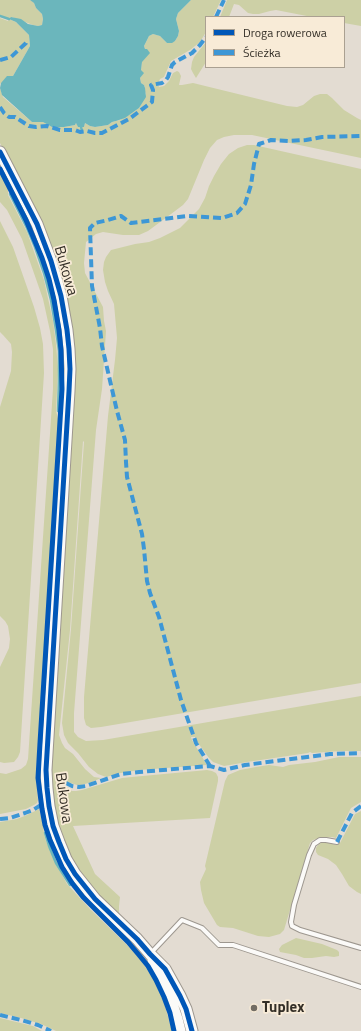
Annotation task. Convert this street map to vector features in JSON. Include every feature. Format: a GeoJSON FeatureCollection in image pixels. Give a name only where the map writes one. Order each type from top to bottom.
{"type":"FeatureCollection","features":[{"type":"Feature","properties":{"kind":"street","name":"Bukowa"},"geometry":{"type":"LineString","coordinates":[[0,152],[37,224],[51,261],[61,296],[69,350],[69,391],[46,770],[49,806],[53,826],[66,859],[75,874],[95,899],[137,939],[165,969],[186,1009],[192,1031]]}},
{"type":"Feature","properties":{"kind":"street","name":"Bukowa"},"geometry":{"type":"LineString","coordinates":[[150,954],[171,1001],[180,1031]]}},
{"type":"Feature","properties":{"kind":"lane"},"geometry":{"type":"LineString","coordinates":[[337,842],[320,840],[314,844],[309,855],[294,905],[291,922],[292,926],[300,930],[361,948]]}},
{"type":"Feature","properties":{"kind":"lane"},"geometry":{"type":"LineString","coordinates":[[150,954],[182,920],[202,928],[219,945],[233,945],[361,987]]}},
{"type":"Feature","properties":{"kind":"green space"},"geometry":{"type":"Polygon","coordinates":[[[0,0],[32,1],[42,14],[42,25],[33,25],[12,17],[9,19],[0,15],[0,0]]]}},
{"type":"Feature","properties":{"kind":"green space"},"geometry":{"type":"Polygon","coordinates":[[[191,0],[221,0],[213,16],[205,16],[205,34],[200,42],[190,50],[171,61],[164,77],[160,79],[158,84],[159,87],[164,86],[169,81],[173,73],[177,71],[181,76],[179,85],[193,83],[287,106],[297,107],[303,105],[314,96],[327,94],[344,110],[361,120],[361,158],[252,135],[234,135],[224,137],[217,140],[210,148],[188,199],[183,205],[148,231],[139,235],[123,235],[103,232],[96,234],[86,242],[84,263],[85,273],[103,307],[106,331],[102,389],[96,430],[74,713],[74,732],[78,737],[86,741],[103,740],[361,696],[361,751],[310,752],[224,766],[213,762],[195,737],[191,737],[207,765],[139,770],[106,777],[98,774],[89,767],[68,743],[64,735],[62,723],[71,629],[83,441],[70,630],[59,735],[65,748],[73,754],[85,769],[94,777],[101,778],[92,782],[77,785],[62,781],[57,775],[56,783],[58,783],[61,787],[76,791],[122,778],[132,777],[207,770],[216,773],[218,777],[210,818],[73,826],[95,874],[120,897],[119,913],[104,901],[87,881],[70,856],[56,815],[52,794],[51,766],[72,340],[33,206],[0,143],[0,88],[3,97],[32,122],[43,122],[52,127],[64,127],[75,125],[76,123],[78,127],[84,127],[85,123],[95,127],[108,125],[112,122],[120,120],[139,108],[146,94],[144,85],[141,83],[140,78],[142,75],[142,61],[147,55],[144,46],[149,36],[153,34],[160,36],[167,43],[175,41],[179,31],[176,19],[178,13],[191,0]]]}},
{"type":"Feature","properties":{"kind":"green space"},"geometry":{"type":"Polygon","coordinates":[[[227,0],[361,0],[361,26],[345,23],[345,16],[307,16],[276,10],[253,14],[248,13],[239,5],[234,4],[229,16],[220,16],[227,0]]]}},
{"type":"Feature","properties":{"kind":"green space"},"geometry":{"type":"Polygon","coordinates":[[[0,18],[8,21],[9,19],[16,22],[29,35],[30,46],[13,76],[9,76],[0,84],[0,18]]]}},
{"type":"Feature","properties":{"kind":"green space"},"geometry":{"type":"Polygon","coordinates":[[[205,43],[205,64],[196,78],[191,69],[194,57],[205,43]]]}},
{"type":"Feature","properties":{"kind":"green space"},"geometry":{"type":"Polygon","coordinates":[[[247,145],[254,145],[361,169],[361,683],[91,728],[86,725],[84,718],[84,697],[108,416],[117,338],[114,304],[105,282],[103,270],[104,262],[111,250],[149,242],[180,228],[199,209],[214,176],[229,154],[238,148],[247,145]]]}},
{"type":"Feature","properties":{"kind":"green space"},"geometry":{"type":"Polygon","coordinates":[[[0,173],[8,189],[8,195],[27,232],[44,280],[53,321],[56,344],[58,369],[56,411],[59,422],[36,774],[38,800],[37,803],[26,809],[0,814],[0,773],[6,774],[21,769],[26,765],[28,759],[53,389],[53,349],[43,299],[22,239],[7,210],[0,202],[0,173]]]}},
{"type":"Feature","properties":{"kind":"green space"},"geometry":{"type":"Polygon","coordinates":[[[0,221],[13,247],[34,307],[43,344],[44,373],[20,752],[14,762],[4,763],[0,762],[0,667],[9,648],[10,639],[8,626],[0,616],[0,407],[11,371],[12,352],[11,344],[0,332],[0,221]]]}},
{"type":"Feature","properties":{"kind":"green space"},"geometry":{"type":"Polygon","coordinates":[[[339,757],[361,757],[361,802],[351,808],[336,838],[320,838],[313,840],[310,843],[284,930],[280,934],[269,937],[258,936],[233,928],[220,927],[217,925],[204,903],[200,882],[206,869],[205,866],[225,781],[228,775],[240,770],[256,767],[269,765],[283,767],[339,757]]]}},
{"type":"Feature","properties":{"kind":"green space"},"geometry":{"type":"Polygon","coordinates":[[[39,809],[46,841],[67,884],[140,959],[153,978],[164,1002],[172,1031],[56,1031],[41,1024],[0,1013],[0,822],[17,819],[39,809]]]}},
{"type":"Feature","properties":{"kind":"green space"},"geometry":{"type":"Polygon","coordinates":[[[361,811],[361,894],[349,886],[336,865],[328,859],[318,855],[316,848],[321,843],[326,842],[336,845],[340,843],[355,814],[361,811]]]}},
{"type":"Feature","properties":{"kind":"green space"},"geometry":{"type":"Polygon","coordinates":[[[296,938],[322,944],[337,950],[339,952],[339,956],[304,958],[280,952],[279,949],[282,945],[296,938]]]}},
{"type":"Feature","properties":{"kind":"green space"},"geometry":{"type":"Polygon","coordinates":[[[0,1018],[33,1026],[42,1031],[0,1031],[0,1018]]]}},
{"type":"Feature","properties":{"kind":"water"},"geometry":{"type":"Polygon","coordinates":[[[30,0],[191,0],[178,13],[176,19],[179,31],[175,41],[172,43],[167,43],[160,36],[153,34],[149,36],[144,46],[150,53],[142,62],[141,70],[144,73],[140,78],[141,83],[145,88],[146,97],[139,108],[125,118],[112,122],[108,125],[95,127],[85,123],[84,127],[78,127],[76,123],[75,125],[64,127],[52,127],[43,122],[32,122],[2,95],[0,88],[1,83],[7,76],[13,76],[30,46],[29,35],[16,22],[9,19],[11,17],[21,19],[28,24],[38,26],[42,25],[42,14],[30,0]]]}},
{"type":"Feature","properties":{"kind":"waterway"},"geometry":{"type":"LineString","coordinates":[[0,16],[9,19]]}},
{"type":"Feature","properties":{"kind":"waterway"},"geometry":{"type":"LineString","coordinates":[[81,127],[82,131]]}},
{"type":"Feature","properties":{"kind":"waterway"},"geometry":{"type":"LineString","coordinates":[[10,194],[35,247],[51,300],[59,351],[58,411]]}},
{"type":"Feature","properties":{"kind":"waterway"},"geometry":{"type":"LineString","coordinates":[[45,833],[56,863],[70,885]]}},
{"type":"Feature","properties":{"kind":"marked path"},"geometry":{"type":"LineString","coordinates":[[216,16],[224,0]]}},
{"type":"Feature","properties":{"kind":"marked path"},"geometry":{"type":"LineString","coordinates":[[0,107],[9,117],[15,117],[29,126],[47,126],[60,130],[102,133],[129,119],[152,102],[153,90],[151,85],[162,83],[166,80],[172,65],[192,53],[205,38]]}},
{"type":"Feature","properties":{"kind":"marked path"},"geometry":{"type":"LineString","coordinates":[[0,60],[11,57],[26,43],[27,39]]}},
{"type":"Feature","properties":{"kind":"marked path"},"geometry":{"type":"LineString","coordinates":[[210,766],[196,743],[181,700],[159,617],[147,581],[142,534],[127,477],[125,440],[102,346],[92,286],[90,228],[95,223],[121,216],[131,223],[188,216],[222,218],[237,213],[245,204],[251,185],[259,144],[271,140],[289,141],[322,137],[361,136]]}},
{"type":"Feature","properties":{"kind":"marked path"},"geometry":{"type":"LineString","coordinates":[[66,783],[79,787],[121,774],[210,766],[224,770],[245,765],[330,754],[361,753]]}},
{"type":"Feature","properties":{"kind":"marked path"},"geometry":{"type":"LineString","coordinates":[[0,819],[10,818],[25,813],[41,805]]}},
{"type":"Feature","properties":{"kind":"marked path"},"geometry":{"type":"LineString","coordinates":[[337,842],[352,813],[361,806]]}},
{"type":"Feature","properties":{"kind":"marked path"},"geometry":{"type":"LineString","coordinates":[[0,1015],[38,1025],[51,1031]]}},
{"type":"Feature","properties":{"kind":"cycle path"},"geometry":{"type":"LineString","coordinates":[[0,152],[37,224],[51,261],[61,296],[69,349],[69,391],[46,770],[49,806],[53,826],[66,859],[75,874],[95,899],[137,939],[165,969],[186,1009],[192,1031]]}},
{"type":"Feature","properties":{"kind":"cycle path"},"geometry":{"type":"LineString","coordinates":[[0,169],[26,220],[42,258],[54,300],[61,350],[62,389],[38,778],[45,825],[62,867],[72,883],[83,897],[128,942],[148,966],[164,997],[170,1013],[174,1031]]}},
{"type":"Feature","properties":{"kind":"place","name":"Tuplex"},"geometry":{"type":"Point","coordinates":[254,1008]}}]}
